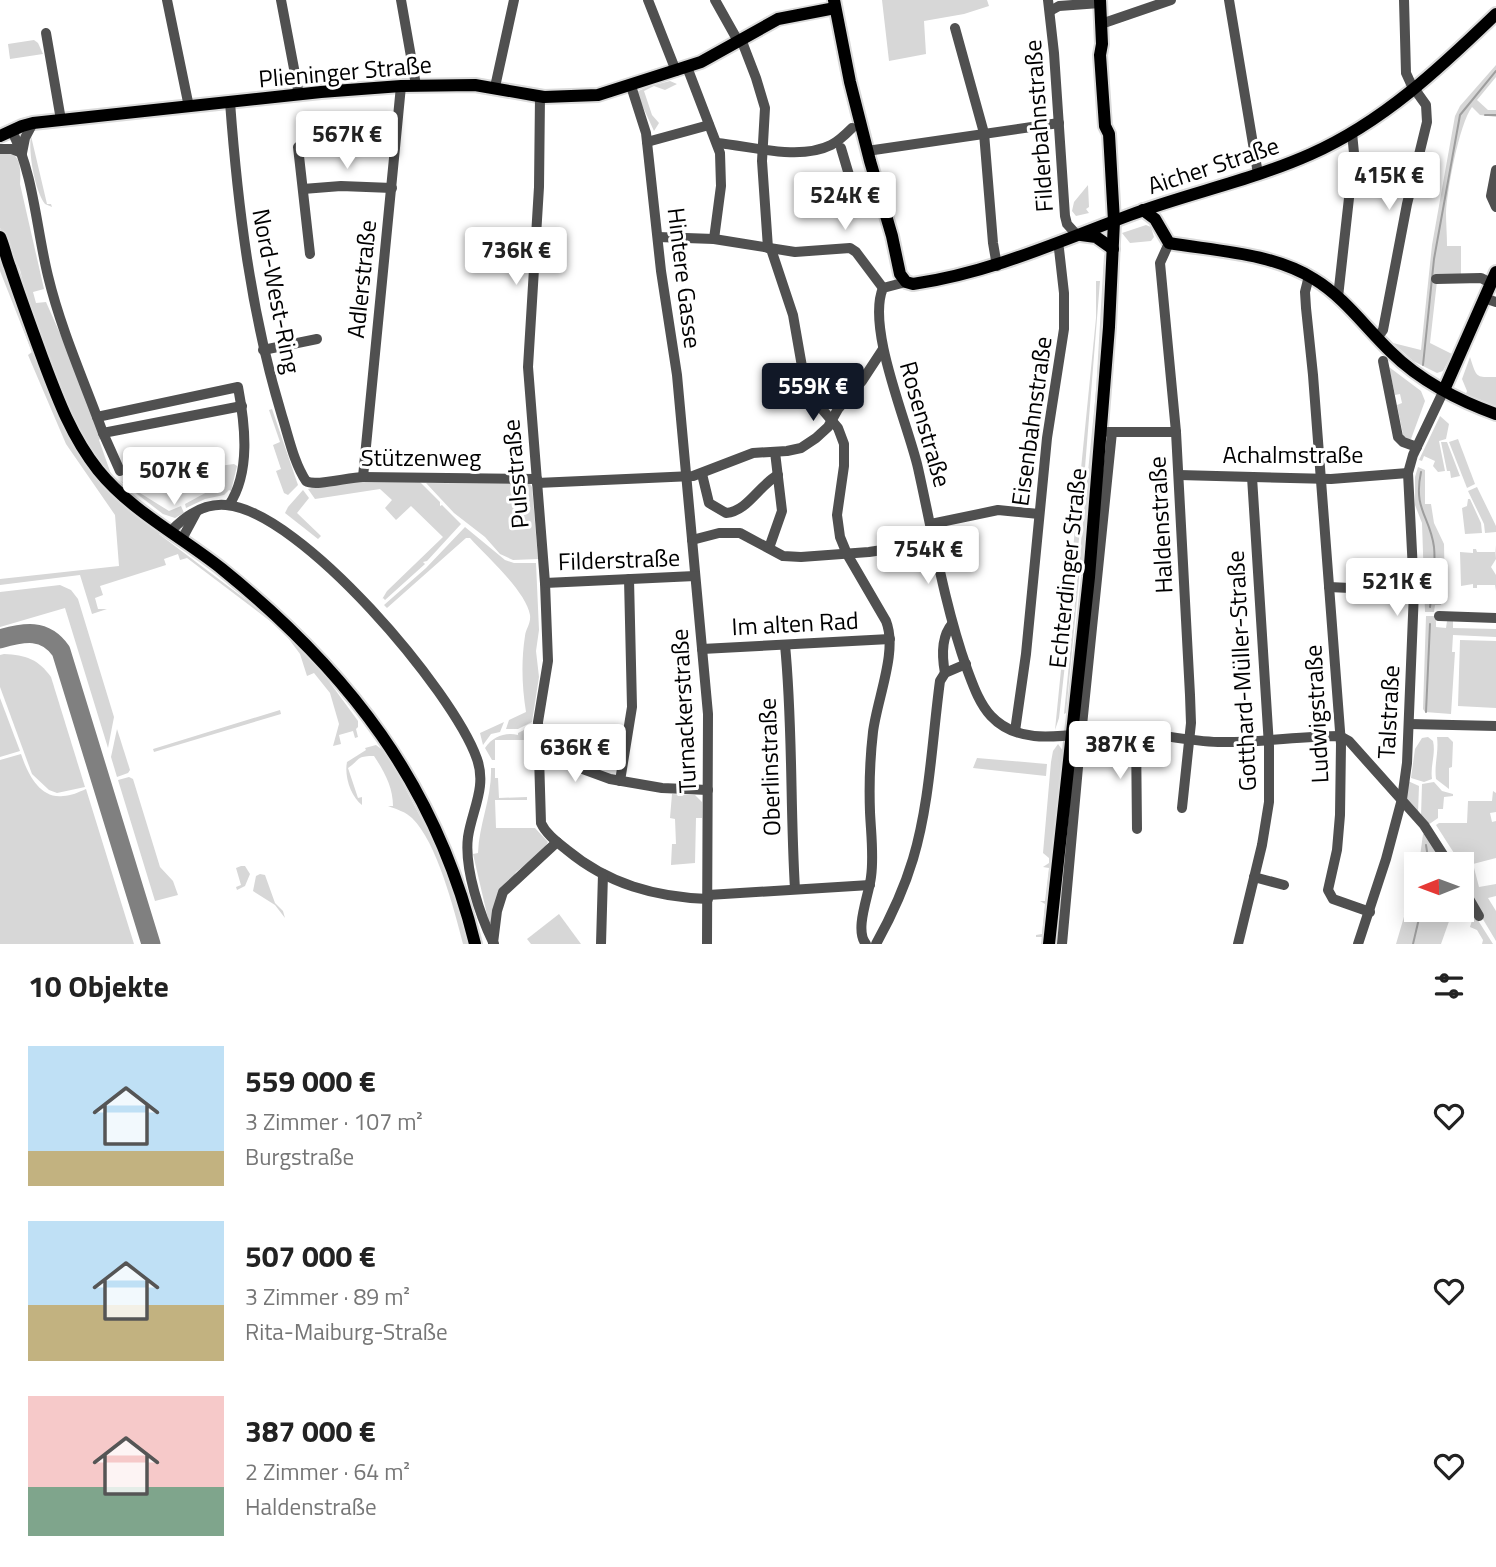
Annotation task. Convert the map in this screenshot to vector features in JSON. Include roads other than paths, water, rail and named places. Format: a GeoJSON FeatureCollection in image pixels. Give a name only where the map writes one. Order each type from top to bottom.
{"type":"FeatureCollection","features":[{"type":"Feature","properties":{"kind":"main road","name":"Echterdinger Straße"},"geometry":{"type":"LineString","coordinates":[[1049,944],[1058,918],[1089,577],[1107,432],[1114,221],[1109,134],[1105,126],[1104,73],[1100,55],[1100,2]]}},
{"type":"Feature","properties":{"kind":"main road","name":"Plieninger Straße"},"geometry":{"type":"LineString","coordinates":[[6,133],[33,123],[416,85],[459,84],[540,96],[590,96],[682,69],[717,54],[778,19],[835,4]]}},
{"type":"Feature","properties":{"kind":"main road"},"geometry":{"type":"LineString","coordinates":[[835,4],[867,151],[892,236],[900,274],[906,282]]}},
{"type":"Feature","properties":{"kind":"main road","name":"Aicher Straße"},"geometry":{"type":"LineString","coordinates":[[906,282],[917,283],[997,265],[1143,210],[1312,154],[1352,133],[1414,89],[1439,69],[1496,14]]}},
{"type":"Feature","properties":{"kind":"main road"},"geometry":{"type":"LineString","coordinates":[[0,148],[6,133]]}},
{"type":"Feature","properties":{"kind":"main road"},"geometry":{"type":"LineString","coordinates":[[1143,210],[1155,219],[1169,243],[1270,261],[1309,276],[1338,297],[1402,362],[1444,390],[1496,414]]}},
{"type":"Feature","properties":{"kind":"main road"},"geometry":{"type":"LineString","coordinates":[[1077,235],[1096,237],[1114,249]]}},
{"type":"Feature","properties":{"kind":"main road"},"geometry":{"type":"LineString","coordinates":[[0,237],[56,394],[79,444],[114,488],[177,535],[298,635],[378,728],[410,779],[435,827],[460,892],[475,944]]}},
{"type":"Feature","properties":{"kind":"main road"},"geometry":{"type":"LineString","coordinates":[[0,251],[10,267]]}},
{"type":"Feature","properties":{"kind":"main road","name":"Talstraße"},"geometry":{"type":"LineString","coordinates":[[1444,390],[1490,300],[1494,277]]}},
{"type":"Feature","properties":{"kind":"street"},"geometry":{"type":"LineString","coordinates":[[167,0],[189,107]]}},
{"type":"Feature","properties":{"kind":"street"},"geometry":{"type":"LineString","coordinates":[[281,0],[299,95]]}},
{"type":"Feature","properties":{"kind":"street"},"geometry":{"type":"LineString","coordinates":[[401,0],[416,85]]}},
{"type":"Feature","properties":{"kind":"street"},"geometry":{"type":"LineString","coordinates":[[495,88],[514,0]]}},
{"type":"Feature","properties":{"kind":"street"},"geometry":{"type":"LineString","coordinates":[[648,0],[720,153],[721,176],[714,239]]}},
{"type":"Feature","properties":{"kind":"street"},"geometry":{"type":"LineString","coordinates":[[715,0],[740,40],[762,97],[765,117],[764,205],[770,248],[793,315],[804,378],[816,402],[833,420],[844,444],[844,466],[837,516],[840,537],[886,621],[890,639],[872,747],[872,870],[860,933],[866,944]]}},
{"type":"Feature","properties":{"kind":"street"},"geometry":{"type":"LineString","coordinates":[[1101,24],[1171,0]]}},
{"type":"Feature","properties":{"kind":"street"},"geometry":{"type":"LineString","coordinates":[[1229,0],[1258,174]]}},
{"type":"Feature","properties":{"kind":"street"},"geometry":{"type":"LineString","coordinates":[[1377,338],[1383,330],[1407,204],[1427,122],[1426,105],[1414,89],[1406,68],[1404,0]]}},
{"type":"Feature","properties":{"kind":"street","name":"Filderbahnstraße"},"geometry":{"type":"LineString","coordinates":[[1077,235],[1067,224],[1065,216],[1049,5],[1100,2]]}},
{"type":"Feature","properties":{"kind":"street"},"geometry":{"type":"LineString","coordinates":[[955,28],[984,133],[997,265]]}},
{"type":"Feature","properties":{"kind":"street"},"geometry":{"type":"LineString","coordinates":[[46,33],[61,120]]}},
{"type":"Feature","properties":{"kind":"street","name":"Adlerstraße"},"geometry":{"type":"LineString","coordinates":[[363,477],[401,86]]}},
{"type":"Feature","properties":{"kind":"street","name":"Hintere Gasse"},"geometry":{"type":"LineString","coordinates":[[631,86],[647,142],[677,375],[686,477]]}},
{"type":"Feature","properties":{"kind":"street","name":"Pulsstraße"},"geometry":{"type":"LineString","coordinates":[[540,96],[538,204],[528,354],[545,583],[548,662],[538,722],[541,823],[557,842]]}},
{"type":"Feature","properties":{"kind":"street","name":"Nord-West-Ring"},"geometry":{"type":"LineString","coordinates":[[230,102],[242,231],[263,350],[292,447],[306,481]]}},
{"type":"Feature","properties":{"kind":"street"},"geometry":{"type":"LineString","coordinates":[[33,123],[25,138],[22,153],[46,265],[61,323],[120,471]]}},
{"type":"Feature","properties":{"kind":"street"},"geometry":{"type":"LineString","coordinates":[[867,151],[1059,123]]}},
{"type":"Feature","properties":{"kind":"street"},"geometry":{"type":"LineString","coordinates":[[647,142],[709,125]]}},
{"type":"Feature","properties":{"kind":"street"},"geometry":{"type":"LineString","coordinates":[[717,143],[782,152],[841,142],[852,128]]}},
{"type":"Feature","properties":{"kind":"street"},"geometry":{"type":"LineString","coordinates":[[6,133],[22,153]]}},
{"type":"Feature","properties":{"kind":"street"},"geometry":{"type":"LineString","coordinates":[[1338,297],[1354,153],[1352,133]]}},
{"type":"Feature","properties":{"kind":"street"},"geometry":{"type":"LineString","coordinates":[[841,142],[852,185]]}},
{"type":"Feature","properties":{"kind":"street"},"geometry":{"type":"LineString","coordinates":[[299,147],[310,254]]}},
{"type":"Feature","properties":{"kind":"street"},"geometry":{"type":"LineString","coordinates":[[0,148],[22,153]]}},
{"type":"Feature","properties":{"kind":"street"},"geometry":{"type":"LineString","coordinates":[[1496,170],[1491,196],[1496,207]]}},
{"type":"Feature","properties":{"kind":"street"},"geometry":{"type":"LineString","coordinates":[[303,190],[341,187],[392,188]]}},
{"type":"Feature","properties":{"kind":"street"},"geometry":{"type":"LineString","coordinates":[[658,237],[714,239],[795,252],[850,248],[883,288],[906,282]]}},
{"type":"Feature","properties":{"kind":"street","name":"Eisenbahnstraße"},"geometry":{"type":"LineString","coordinates":[[1015,731],[1026,654],[1050,417],[1064,330],[1065,302],[1056,243]]}},
{"type":"Feature","properties":{"kind":"street","name":"Haldenstraße"},"geometry":{"type":"LineString","coordinates":[[1169,243],[1160,263],[1176,432],[1191,704],[1182,808]]}},
{"type":"Feature","properties":{"kind":"street","name":"Ludwigstraße"},"geometry":{"type":"LineString","coordinates":[[1309,276],[1305,292],[1306,308],[1340,736],[1340,815],[1329,895],[1333,899],[1370,912]]}},
{"type":"Feature","properties":{"kind":"street","name":"Talstraße"},"geometry":{"type":"LineString","coordinates":[[1436,279],[1494,277]]}},
{"type":"Feature","properties":{"kind":"street","name":"Rosenstraße"},"geometry":{"type":"LineString","coordinates":[[876,944],[897,902],[914,856],[923,814],[940,681],[944,674],[945,637],[952,624],[911,437],[883,349],[879,297],[883,288]]}},
{"type":"Feature","properties":{"kind":"street"},"geometry":{"type":"LineString","coordinates":[[263,350],[317,339]]}},
{"type":"Feature","properties":{"kind":"street","name":"Stützenweg"},"geometry":{"type":"LineString","coordinates":[[306,481],[314,484],[363,477],[537,481],[686,477],[702,474],[748,454],[794,450],[808,444],[823,433],[838,409],[863,381],[883,349]]}},
{"type":"Feature","properties":{"kind":"street"},"geometry":{"type":"LineString","coordinates":[[1383,361],[1398,437],[1417,447]]}},
{"type":"Feature","properties":{"kind":"street"},"geometry":{"type":"LineString","coordinates":[[97,417],[238,387],[242,406],[244,464],[229,505]]}},
{"type":"Feature","properties":{"kind":"street","name":"Talstraße"},"geometry":{"type":"LineString","coordinates":[[1358,944],[1370,912],[1402,799],[1409,724],[1414,591],[1408,473],[1444,390]]}},
{"type":"Feature","properties":{"kind":"street"},"geometry":{"type":"LineString","coordinates":[[103,433],[242,406]]}},
{"type":"Feature","properties":{"kind":"street"},"geometry":{"type":"LineString","coordinates":[[1107,432],[1176,432]]}},
{"type":"Feature","properties":{"kind":"street"},"geometry":{"type":"LineString","coordinates":[[769,548],[782,511],[775,452]]}},
{"type":"Feature","properties":{"kind":"street","name":"Achalmstraße"},"geometry":{"type":"LineString","coordinates":[[1179,475],[1321,478],[1408,473]]}},
{"type":"Feature","properties":{"kind":"street"},"geometry":{"type":"LineString","coordinates":[[702,474],[709,503],[726,513],[740,509],[765,483],[778,475]]}},
{"type":"Feature","properties":{"kind":"street","name":"Turnackerstraße"},"geometry":{"type":"LineString","coordinates":[[686,477],[708,714],[708,944]]}},
{"type":"Feature","properties":{"kind":"street","name":"Gotthard-Müller-Straße"},"geometry":{"type":"LineString","coordinates":[[1237,944],[1269,802],[1269,741],[1252,477]]}},
{"type":"Feature","properties":{"kind":"street"},"geometry":{"type":"LineString","coordinates":[[177,535],[189,514],[209,505],[229,505],[284,530],[349,586],[411,655],[461,727],[475,753],[480,770],[480,790],[470,831],[468,855],[481,914],[494,943]]}},
{"type":"Feature","properties":{"kind":"street"},"geometry":{"type":"LineString","coordinates":[[931,524],[998,510],[1039,514]]}},
{"type":"Feature","properties":{"kind":"street"},"geometry":{"type":"LineString","coordinates":[[725,532],[726,513]]}},
{"type":"Feature","properties":{"kind":"street"},"geometry":{"type":"LineString","coordinates":[[692,540],[725,532],[746,535],[789,557],[847,554],[935,542]]}},
{"type":"Feature","properties":{"kind":"street","name":"Filderstraße"},"geometry":{"type":"LineString","coordinates":[[545,583],[695,576]]}},
{"type":"Feature","properties":{"kind":"street"},"geometry":{"type":"LineString","coordinates":[[620,782],[632,707],[629,579]]}},
{"type":"Feature","properties":{"kind":"street"},"geometry":{"type":"LineString","coordinates":[[1329,587],[1414,591]]}},
{"type":"Feature","properties":{"kind":"street"},"geometry":{"type":"LineString","coordinates":[[1439,616],[1496,618]]}},
{"type":"Feature","properties":{"kind":"street"},"geometry":{"type":"LineString","coordinates":[[952,624],[985,708],[996,720],[1015,731],[1047,737],[1118,731],[1189,740],[1269,741],[1340,736],[1349,741],[1402,799],[1424,825],[1441,852]]}},
{"type":"Feature","properties":{"kind":"street","name":"Im alten Rad"},"geometry":{"type":"LineString","coordinates":[[702,649],[890,639]]}},
{"type":"Feature","properties":{"kind":"street","name":"Oberlinstraße"},"geometry":{"type":"LineString","coordinates":[[785,645],[791,728],[790,786],[795,889]]}},
{"type":"Feature","properties":{"kind":"street"},"geometry":{"type":"LineString","coordinates":[[944,674],[966,664]]}},
{"type":"Feature","properties":{"kind":"street"},"geometry":{"type":"LineString","coordinates":[[1409,724],[1496,726]]}},
{"type":"Feature","properties":{"kind":"street"},"geometry":{"type":"LineString","coordinates":[[1136,733],[1136,829]]}},
{"type":"Feature","properties":{"kind":"street"},"geometry":{"type":"LineString","coordinates":[[539,753],[620,782],[672,789],[708,790]]}},
{"type":"Feature","properties":{"kind":"street"},"geometry":{"type":"LineString","coordinates":[[494,943],[497,911],[503,892],[557,842],[581,861],[604,874],[632,887],[662,895],[708,897],[870,885]]}},
{"type":"Feature","properties":{"kind":"street"},"geometry":{"type":"LineString","coordinates":[[601,944],[604,874]]}},
{"type":"Feature","properties":{"kind":"street"},"geometry":{"type":"LineString","coordinates":[[1254,877],[1284,885]]}},
{"type":"Feature","properties":{"kind":"street"},"geometry":{"type":"LineString","coordinates":[[1474,907],[1479,916]]}},
{"type":"Feature","properties":{"kind":"street","name":"Echterdinger Straße"},"geometry":{"type":"LineString","coordinates":[[1058,918],[1062,944]]}},
{"type":"Feature","properties":{"kind":"waterway"},"geometry":{"type":"LineString","coordinates":[[1423,365],[1434,259],[1460,115],[1496,71]]}},
{"type":"Feature","properties":{"kind":"waterway"},"geometry":{"type":"LineString","coordinates":[[1485,115],[1496,115]]}},
{"type":"Feature","properties":{"kind":"waterway"},"geometry":{"type":"LineString","coordinates":[[1421,472],[1419,495],[1435,554],[1430,607]]}},
{"type":"Feature","properties":{"kind":"waterway"},"geometry":{"type":"LineString","coordinates":[[1426,712],[1430,624]]}},
{"type":"Feature","properties":{"kind":"waterway"},"geometry":{"type":"LineString","coordinates":[[1426,845],[1427,852]]}},
{"type":"Feature","properties":{"kind":"waterway"},"geometry":{"type":"LineString","coordinates":[[1413,944],[1418,922]]}}]}
